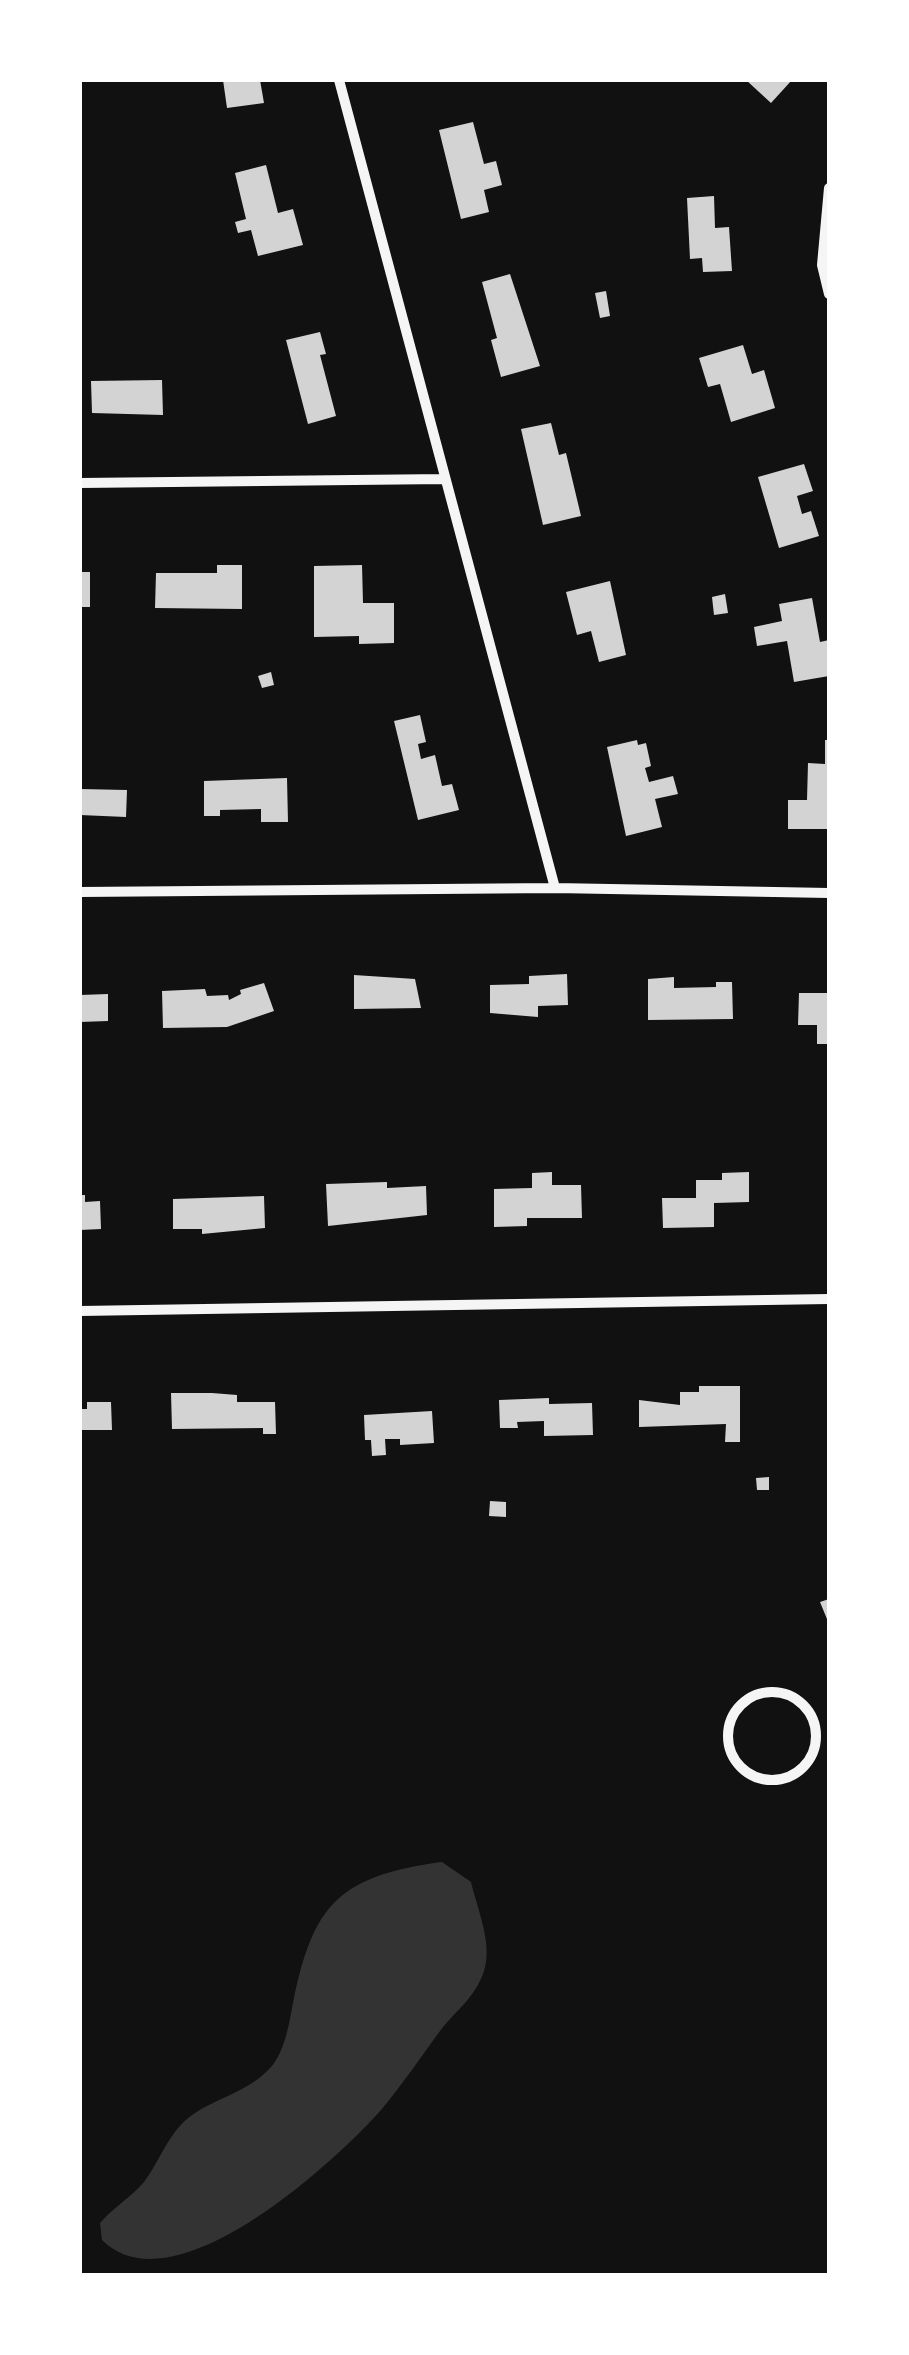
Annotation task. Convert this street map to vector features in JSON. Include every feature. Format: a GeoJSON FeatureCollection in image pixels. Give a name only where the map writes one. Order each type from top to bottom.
{"type":"FeatureCollection","features":[{"type":"Feature","properties":{"kind":"street"},"geometry":{"type":"LineString","coordinates":[[339,80],[555,888]]}},
{"type":"Feature","properties":{"kind":"street"},"geometry":{"type":"LineString","coordinates":[[829,188],[822,265],[829,294]]}},
{"type":"Feature","properties":{"kind":"street"},"geometry":{"type":"LineString","coordinates":[[80,483],[446,479]]}},
{"type":"Feature","properties":{"kind":"street"},"geometry":{"type":"LineString","coordinates":[[80,892],[555,888],[829,893]]}},
{"type":"Feature","properties":{"kind":"street"},"geometry":{"type":"LineString","coordinates":[[80,1312],[829,1299]]}},
{"type":"Feature","properties":{"kind":"street"},"geometry":{"type":"LineString","coordinates":[[764,1692],[792,1696],[804,1705],[816,1729],[810,1759],[787,1778],[772,1780],[744,1771],[728,1746],[732,1717],[740,1705],[764,1692]]}},
{"type":"Feature","properties":{"kind":"street"},"geometry":{"type":"LineString","coordinates":[[816,1729],[829,1729]]}},
{"type":"Feature","properties":{"kind":"shaded area"},"geometry":{"type":"Polygon","coordinates":[[[442,1862],[471,1882],[487,1949],[484,1971],[471,1996],[381,2110],[328,2163],[291,2193],[209,2244],[169,2257],[132,2257],[102,2240],[100,2223],[144,2182],[180,2125],[252,2083],[276,2061],[286,2037],[310,1941],[336,1901],[378,1876],[442,1862]]]}},
{"type":"Feature","properties":{"kind":"building"},"geometry":{"type":"Polygon","coordinates":[[[223,80],[260,80],[264,103],[227,108],[223,80]]]}},
{"type":"Feature","properties":{"kind":"building"},"geometry":{"type":"Polygon","coordinates":[[[746,80],[792,80],[771,103],[746,80]]]}},
{"type":"Feature","properties":{"kind":"building"},"geometry":{"type":"Polygon","coordinates":[[[473,122],[484,164],[496,161],[502,185],[484,190],[489,212],[461,219],[439,130],[473,122]]]}},
{"type":"Feature","properties":{"kind":"building"},"geometry":{"type":"Polygon","coordinates":[[[266,165],[278,213],[293,209],[303,245],[258,256],[251,230],[238,233],[235,222],[246,219],[235,173],[266,165]]]}},
{"type":"Feature","properties":{"kind":"building"},"geometry":{"type":"Polygon","coordinates":[[[714,196],[715,228],[729,227],[732,271],[703,272],[702,258],[690,259],[687,198],[714,196]]]}},
{"type":"Feature","properties":{"kind":"building"},"geometry":{"type":"Polygon","coordinates":[[[510,274],[540,366],[501,377],[491,340],[497,338],[482,282],[510,274]]]}},
{"type":"Feature","properties":{"kind":"building"},"geometry":{"type":"Polygon","coordinates":[[[606,291],[610,316],[600,318],[595,293],[606,291]]]}},
{"type":"Feature","properties":{"kind":"building"},"geometry":{"type":"Polygon","coordinates":[[[320,332],[326,354],[320,355],[336,416],[308,424],[286,340],[320,332]]]}},
{"type":"Feature","properties":{"kind":"building"},"geometry":{"type":"Polygon","coordinates":[[[743,345],[752,374],[764,370],[775,408],[731,422],[720,384],[708,387],[699,358],[743,345]]]}},
{"type":"Feature","properties":{"kind":"building"},"geometry":{"type":"Polygon","coordinates":[[[162,380],[163,415],[92,413],[91,381],[162,380]]]}},
{"type":"Feature","properties":{"kind":"building"},"geometry":{"type":"Polygon","coordinates":[[[551,423],[559,455],[566,453],[581,516],[543,525],[521,429],[551,423]]]}},
{"type":"Feature","properties":{"kind":"building"},"geometry":{"type":"Polygon","coordinates":[[[804,464],[813,491],[797,496],[802,514],[811,511],[819,536],[779,548],[758,477],[804,464]]]}},
{"type":"Feature","properties":{"kind":"building"},"geometry":{"type":"Polygon","coordinates":[[[217,565],[242,565],[242,609],[155,608],[156,573],[217,573],[217,565]]]}},
{"type":"Feature","properties":{"kind":"building"},"geometry":{"type":"Polygon","coordinates":[[[362,565],[363,603],[394,603],[394,643],[359,644],[359,636],[314,637],[314,566],[362,565]]]}},
{"type":"Feature","properties":{"kind":"building"},"geometry":{"type":"Polygon","coordinates":[[[80,572],[90,572],[90,607],[80,607],[80,572]]]}},
{"type":"Feature","properties":{"kind":"building"},"geometry":{"type":"Polygon","coordinates":[[[610,581],[626,655],[599,662],[591,631],[577,635],[566,592],[610,581]]]}},
{"type":"Feature","properties":{"kind":"building"},"geometry":{"type":"Polygon","coordinates":[[[725,594],[728,613],[714,615],[712,597],[725,594]]]}},
{"type":"Feature","properties":{"kind":"building"},"geometry":{"type":"Polygon","coordinates":[[[812,598],[820,642],[829,640],[829,676],[794,682],[787,641],[757,646],[754,627],[782,621],[779,604],[812,598]]]}},
{"type":"Feature","properties":{"kind":"building"},"geometry":{"type":"Polygon","coordinates":[[[271,672],[274,685],[262,688],[258,676],[271,672]]]}},
{"type":"Feature","properties":{"kind":"building"},"geometry":{"type":"Polygon","coordinates":[[[420,715],[426,742],[418,744],[421,759],[435,755],[442,786],[452,784],[459,810],[418,820],[394,721],[420,715]]]}},
{"type":"Feature","properties":{"kind":"building"},"geometry":{"type":"Polygon","coordinates":[[[637,740],[638,745],[646,743],[651,766],[645,768],[649,782],[673,776],[678,794],[655,799],[662,827],[626,836],[607,747],[637,740]]]}},
{"type":"Feature","properties":{"kind":"building"},"geometry":{"type":"Polygon","coordinates":[[[825,740],[829,740],[829,829],[788,829],[788,800],[807,800],[808,763],[825,764],[825,740]]]}},
{"type":"Feature","properties":{"kind":"building"},"geometry":{"type":"Polygon","coordinates":[[[287,778],[288,822],[261,822],[261,809],[220,810],[220,816],[204,816],[204,781],[287,778]]]}},
{"type":"Feature","properties":{"kind":"building"},"geometry":{"type":"Polygon","coordinates":[[[80,789],[127,790],[126,817],[80,815],[80,789]]]}},
{"type":"Feature","properties":{"kind":"building"},"geometry":{"type":"Polygon","coordinates":[[[567,974],[568,1005],[538,1006],[538,1017],[490,1013],[490,985],[529,984],[529,976],[567,974]]]}},
{"type":"Feature","properties":{"kind":"building"},"geometry":{"type":"Polygon","coordinates":[[[354,975],[415,979],[421,1008],[354,1009],[354,975]]]}},
{"type":"Feature","properties":{"kind":"building"},"geometry":{"type":"Polygon","coordinates":[[[674,977],[674,988],[716,987],[716,982],[732,982],[733,1019],[648,1020],[648,979],[674,977]]]}},
{"type":"Feature","properties":{"kind":"building"},"geometry":{"type":"Polygon","coordinates":[[[264,983],[274,1011],[227,1027],[163,1028],[162,991],[205,989],[207,996],[228,995],[229,1000],[241,994],[240,990],[264,983]]]}},
{"type":"Feature","properties":{"kind":"building"},"geometry":{"type":"Polygon","coordinates":[[[799,993],[829,993],[829,1044],[817,1044],[817,1025],[798,1025],[799,993]]]}},
{"type":"Feature","properties":{"kind":"building"},"geometry":{"type":"Polygon","coordinates":[[[108,994],[108,1021],[80,1022],[80,995],[108,994]]]}},
{"type":"Feature","properties":{"kind":"building"},"geometry":{"type":"Polygon","coordinates":[[[552,1172],[552,1185],[581,1185],[582,1218],[527,1218],[527,1226],[494,1227],[494,1189],[532,1188],[532,1173],[552,1172]]]}},
{"type":"Feature","properties":{"kind":"building"},"geometry":{"type":"Polygon","coordinates":[[[749,1172],[749,1202],[714,1203],[714,1227],[663,1228],[662,1198],[696,1198],[696,1180],[722,1180],[722,1173],[749,1172]]]}},
{"type":"Feature","properties":{"kind":"building"},"geometry":{"type":"Polygon","coordinates":[[[387,1182],[387,1188],[426,1186],[427,1215],[328,1226],[326,1184],[387,1182]]]}},
{"type":"Feature","properties":{"kind":"building"},"geometry":{"type":"Polygon","coordinates":[[[80,1195],[85,1195],[85,1202],[100,1201],[101,1229],[80,1230],[80,1195]]]}},
{"type":"Feature","properties":{"kind":"building"},"geometry":{"type":"Polygon","coordinates":[[[264,1196],[265,1228],[202,1234],[202,1229],[173,1229],[173,1199],[264,1196]]]}},
{"type":"Feature","properties":{"kind":"building"},"geometry":{"type":"Polygon","coordinates":[[[699,1386],[740,1386],[740,1442],[725,1442],[726,1424],[639,1427],[639,1400],[680,1405],[680,1392],[699,1392],[699,1386]]]}},
{"type":"Feature","properties":{"kind":"building"},"geometry":{"type":"Polygon","coordinates":[[[171,1393],[237,1395],[237,1402],[275,1402],[276,1434],[263,1434],[263,1428],[172,1429],[171,1393]]]}},
{"type":"Feature","properties":{"kind":"building"},"geometry":{"type":"Polygon","coordinates":[[[549,1398],[549,1404],[592,1403],[593,1435],[544,1436],[544,1421],[517,1422],[518,1428],[500,1428],[499,1400],[549,1398]]]}},
{"type":"Feature","properties":{"kind":"building"},"geometry":{"type":"Polygon","coordinates":[[[87,1402],[111,1402],[112,1430],[80,1430],[80,1409],[87,1409],[87,1402]]]}},
{"type":"Feature","properties":{"kind":"building"},"geometry":{"type":"Polygon","coordinates":[[[432,1411],[434,1443],[400,1445],[400,1439],[385,1439],[386,1455],[372,1456],[371,1440],[365,1440],[364,1415],[432,1411]]]}},
{"type":"Feature","properties":{"kind":"building"},"geometry":{"type":"Polygon","coordinates":[[[769,1477],[769,1490],[757,1490],[756,1478],[769,1477]]]}},
{"type":"Feature","properties":{"kind":"building"},"geometry":{"type":"Polygon","coordinates":[[[490,1501],[506,1502],[506,1517],[489,1516],[490,1501]]]}},
{"type":"Feature","properties":{"kind":"building"},"geometry":{"type":"Polygon","coordinates":[[[829,1599],[829,1624],[820,1602],[829,1599]]]}}]}
